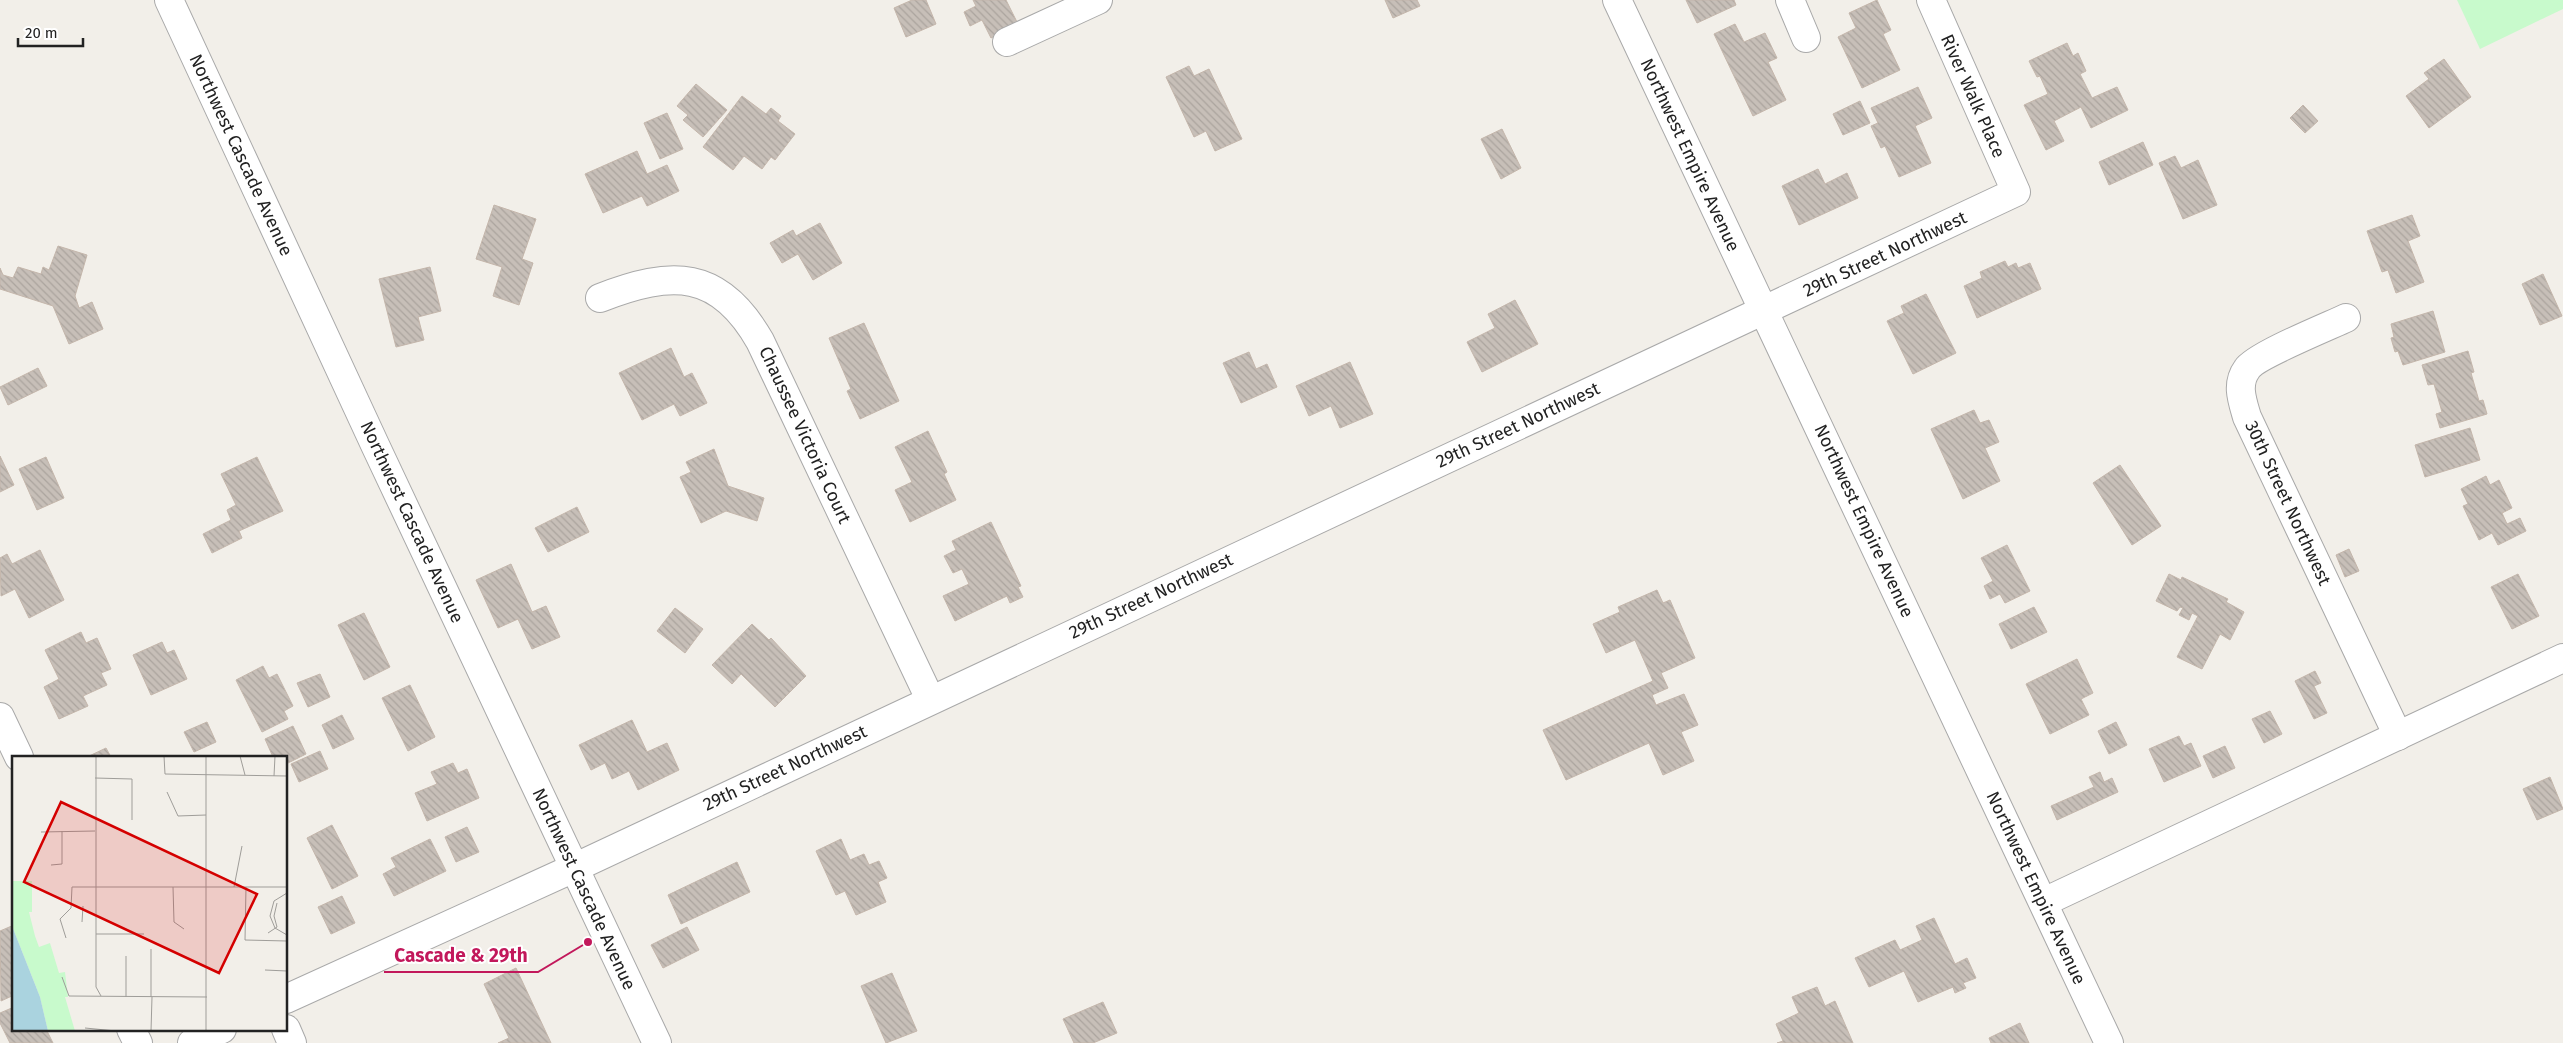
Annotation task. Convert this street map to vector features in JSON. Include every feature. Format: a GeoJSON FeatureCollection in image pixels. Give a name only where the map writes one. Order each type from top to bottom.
{"type":"FeatureCollection","features":[{"type":"Feature","properties":{"kind":"street","name":"Northwest Cascade Avenue"},"geometry":{"type":"LineString","coordinates":[[169,0],[657,1043]]}},
{"type":"Feature","properties":{"kind":"street"},"geometry":{"type":"LineString","coordinates":[[1007,42],[1098,0]]}},
{"type":"Feature","properties":{"kind":"street","name":"Northwest Empire Avenue"},"geometry":{"type":"LineString","coordinates":[[1617,0],[2109,1043]]}},
{"type":"Feature","properties":{"kind":"street"},"geometry":{"type":"LineString","coordinates":[[1790,0],[1806,38]]}},
{"type":"Feature","properties":{"kind":"street","name":"River Walk Place"},"geometry":{"type":"LineString","coordinates":[[1931,0],[2016,192]]}},
{"type":"Feature","properties":{"kind":"street","name":"29th Street Northwest"},"geometry":{"type":"LineString","coordinates":[[288,998],[574,868],[930,699],[2016,192]]}},
{"type":"Feature","properties":{"kind":"street","name":"Chaussee Victoria Court"},"geometry":{"type":"LineString","coordinates":[[600,298],[633,285],[668,280],[697,282],[727,297],[747,317],[930,699]]}},
{"type":"Feature","properties":{"kind":"street","name":"30th Street Northwest"},"geometry":{"type":"LineString","coordinates":[[2346,318],[2273,352],[2247,368],[2240,390],[2247,417],[2398,736]]}},
{"type":"Feature","properties":{"kind":"street"},"geometry":{"type":"LineString","coordinates":[[2044,902],[2563,658]]}},
{"type":"Feature","properties":{"kind":"street"},"geometry":{"type":"LineString","coordinates":[[0,717],[19,756]]}},
{"type":"Feature","properties":{"kind":"street"},"geometry":{"type":"LineString","coordinates":[[132,1030],[138,1043]]}},
{"type":"Feature","properties":{"kind":"street"},"geometry":{"type":"LineString","coordinates":[[192,1043],[220,1030]]}},
{"type":"Feature","properties":{"kind":"street"},"geometry":{"type":"LineString","coordinates":[[286,1030],[292,1043]]}},
{"type":"Feature","properties":{"kind":"green space"},"geometry":{"type":"Polygon","coordinates":[[[2457,0],[2563,0],[2563,9],[2480,49],[2457,0]]]}},
{"type":"Feature","properties":{"kind":"building"},"geometry":{"type":"Polygon","coordinates":[[[912,0],[926,0],[936,24],[906,37],[894,8],[912,0]]]}},
{"type":"Feature","properties":{"kind":"building"},"geometry":{"type":"Polygon","coordinates":[[[973,0],[1006,0],[1018,24],[991,38],[982,20],[970,26],[964,12],[976,6],[973,0]]]}},
{"type":"Feature","properties":{"kind":"building"},"geometry":{"type":"Polygon","coordinates":[[[1385,0],[1417,0],[1420,6],[1393,18],[1385,0]]]}},
{"type":"Feature","properties":{"kind":"building"},"geometry":{"type":"Polygon","coordinates":[[[1686,0],[1734,0],[1736,5],[1697,23],[1686,0]]]}},
{"type":"Feature","properties":{"kind":"building"},"geometry":{"type":"Polygon","coordinates":[[[1877,0],[1891,30],[1883,34],[1900,70],[1862,88],[1838,37],[1856,28],[1849,13],[1877,0]]]}},
{"type":"Feature","properties":{"kind":"building"},"geometry":{"type":"Polygon","coordinates":[[[1735,24],[1744,42],[1765,33],[1777,58],[1768,62],[1786,100],[1753,116],[1714,34],[1735,24]]]}},
{"type":"Feature","properties":{"kind":"building"},"geometry":{"type":"Polygon","coordinates":[[[2067,43],[2073,56],[2078,53],[2086,71],[2080,74],[2092,98],[2117,87],[2128,110],[2091,128],[2081,107],[2054,121],[2064,141],[2046,150],[2024,105],[2048,94],[2040,76],[2037,77],[2029,61],[2067,43]]]}},
{"type":"Feature","properties":{"kind":"building"},"geometry":{"type":"Polygon","coordinates":[[[2444,59],[2471,97],[2429,128],[2406,96],[2429,79],[2424,73],[2444,59]]]}},
{"type":"Feature","properties":{"kind":"building"},"geometry":{"type":"Polygon","coordinates":[[[1189,66],[1194,76],[1209,69],[1242,139],[1215,151],[1206,131],[1194,137],[1166,77],[1189,66]]]}},
{"type":"Feature","properties":{"kind":"building"},"geometry":{"type":"Polygon","coordinates":[[[696,84],[727,110],[703,137],[683,120],[688,115],[677,106],[696,84]]]}},
{"type":"Feature","properties":{"kind":"building"},"geometry":{"type":"Polygon","coordinates":[[[1918,87],[1932,118],[1915,126],[1931,163],[1899,177],[1885,146],[1881,148],[1871,126],[1878,123],[1871,108],[1918,87]]]}},
{"type":"Feature","properties":{"kind":"building"},"geometry":{"type":"Polygon","coordinates":[[[742,96],[766,114],[771,108],[781,116],[778,121],[795,134],[775,160],[771,157],[762,169],[744,156],[733,170],[703,147],[742,96]]]}},
{"type":"Feature","properties":{"kind":"building"},"geometry":{"type":"Polygon","coordinates":[[[1860,101],[1870,123],[1843,135],[1833,114],[1860,101]]]}},
{"type":"Feature","properties":{"kind":"building"},"geometry":{"type":"Polygon","coordinates":[[[2303,105],[2318,121],[2305,133],[2290,118],[2303,105]]]}},
{"type":"Feature","properties":{"kind":"building"},"geometry":{"type":"Polygon","coordinates":[[[667,113],[683,149],[660,159],[644,123],[667,113]]]}},
{"type":"Feature","properties":{"kind":"building"},"geometry":{"type":"Polygon","coordinates":[[[1502,129],[1521,168],[1501,179],[1481,139],[1502,129]]]}},
{"type":"Feature","properties":{"kind":"building"},"geometry":{"type":"Polygon","coordinates":[[[2143,142],[2153,165],[2109,185],[2099,162],[2143,142]]]}},
{"type":"Feature","properties":{"kind":"building"},"geometry":{"type":"Polygon","coordinates":[[[637,151],[647,174],[667,165],[679,191],[647,206],[642,196],[603,213],[585,174],[637,151]]]}},
{"type":"Feature","properties":{"kind":"building"},"geometry":{"type":"Polygon","coordinates":[[[2175,156],[2181,168],[2198,160],[2217,205],[2183,219],[2159,163],[2175,156]]]}},
{"type":"Feature","properties":{"kind":"building"},"geometry":{"type":"Polygon","coordinates":[[[1818,169],[1825,184],[1847,173],[1858,198],[1799,225],[1782,186],[1818,169]]]}},
{"type":"Feature","properties":{"kind":"building"},"geometry":{"type":"Polygon","coordinates":[[[494,205],[536,219],[522,259],[533,263],[519,305],[493,296],[502,267],[476,259],[494,205]]]}},
{"type":"Feature","properties":{"kind":"building"},"geometry":{"type":"Polygon","coordinates":[[[2412,215],[2420,236],[2408,241],[2424,282],[2396,293],[2388,270],[2382,272],[2367,231],[2412,215]]]}},
{"type":"Feature","properties":{"kind":"building"},"geometry":{"type":"Polygon","coordinates":[[[820,223],[842,263],[813,280],[798,254],[782,263],[770,243],[793,230],[796,236],[820,223]]]}},
{"type":"Feature","properties":{"kind":"building"},"geometry":{"type":"Polygon","coordinates":[[[58,246],[87,255],[75,296],[79,308],[92,302],[103,329],[69,344],[53,306],[0,289],[0,268],[3,275],[13,278],[18,267],[41,274],[43,267],[49,270],[58,246]]]}},
{"type":"Feature","properties":{"kind":"building"},"geometry":{"type":"Polygon","coordinates":[[[2005,261],[2008,267],[2016,263],[2018,268],[2030,263],[2041,289],[1977,318],[1964,286],[1982,278],[1980,272],[2005,261]]]}},
{"type":"Feature","properties":{"kind":"building"},"geometry":{"type":"Polygon","coordinates":[[[430,267],[441,311],[418,317],[424,340],[396,347],[379,279],[430,267]]]}},
{"type":"Feature","properties":{"kind":"building"},"geometry":{"type":"Polygon","coordinates":[[[2543,274],[2562,316],[2540,325],[2522,284],[2543,274]]]}},
{"type":"Feature","properties":{"kind":"building"},"geometry":{"type":"Polygon","coordinates":[[[1926,294],[1956,353],[1913,374],[1887,321],[1904,313],[1901,306],[1926,294]]]}},
{"type":"Feature","properties":{"kind":"building"},"geometry":{"type":"Polygon","coordinates":[[[1515,300],[1538,344],[1482,372],[1467,342],[1495,328],[1488,314],[1515,300]]]}},
{"type":"Feature","properties":{"kind":"building"},"geometry":{"type":"Polygon","coordinates":[[[2433,311],[2445,352],[2403,365],[2398,351],[2395,352],[2391,338],[2394,337],[2391,324],[2433,311]]]}},
{"type":"Feature","properties":{"kind":"building"},"geometry":{"type":"Polygon","coordinates":[[[864,323],[899,401],[860,419],[847,391],[851,389],[829,338],[864,323]]]}},
{"type":"Feature","properties":{"kind":"building"},"geometry":{"type":"Polygon","coordinates":[[[671,348],[684,377],[692,373],[707,403],[680,416],[674,404],[642,420],[619,373],[671,348]]]}},
{"type":"Feature","properties":{"kind":"building"},"geometry":{"type":"Polygon","coordinates":[[[2468,351],[2474,372],[2471,373],[2479,401],[2483,400],[2487,414],[2440,428],[2436,414],[2442,412],[2434,384],[2428,385],[2422,365],[2468,351]]]}},
{"type":"Feature","properties":{"kind":"building"},"geometry":{"type":"Polygon","coordinates":[[[1249,352],[1256,369],[1267,364],[1277,387],[1241,403],[1223,363],[1249,352]]]}},
{"type":"Feature","properties":{"kind":"building"},"geometry":{"type":"Polygon","coordinates":[[[1350,362],[1373,414],[1340,428],[1331,406],[1309,416],[1296,386],[1350,362]]]}},
{"type":"Feature","properties":{"kind":"building"},"geometry":{"type":"Polygon","coordinates":[[[38,368],[47,386],[8,405],[0,387],[38,368]]]}},
{"type":"Feature","properties":{"kind":"building"},"geometry":{"type":"Polygon","coordinates":[[[1974,410],[1980,423],[1989,420],[1999,442],[1985,448],[2000,481],[1963,499],[1931,429],[1974,410]]]}},
{"type":"Feature","properties":{"kind":"building"},"geometry":{"type":"Polygon","coordinates":[[[2470,428],[2480,460],[2425,477],[2415,445],[2470,428]]]}},
{"type":"Feature","properties":{"kind":"building"},"geometry":{"type":"Polygon","coordinates":[[[928,431],[947,472],[944,474],[956,500],[910,522],[895,490],[912,482],[895,447],[928,431]]]}},
{"type":"Feature","properties":{"kind":"building"},"geometry":{"type":"Polygon","coordinates":[[[714,449],[728,486],[764,498],[757,521],[726,511],[701,523],[680,477],[691,472],[686,462],[714,449]]]}},
{"type":"Feature","properties":{"kind":"building"},"geometry":{"type":"Polygon","coordinates":[[[0,456],[14,485],[0,492],[0,456]]]}},
{"type":"Feature","properties":{"kind":"building"},"geometry":{"type":"Polygon","coordinates":[[[46,457],[64,498],[37,510],[19,469],[46,457]]]}},
{"type":"Feature","properties":{"kind":"building"},"geometry":{"type":"Polygon","coordinates":[[[257,457],[283,511],[239,531],[242,538],[212,553],[203,534],[231,520],[227,510],[236,505],[221,474],[257,457]]]}},
{"type":"Feature","properties":{"kind":"building"},"geometry":{"type":"Polygon","coordinates":[[[2120,465],[2161,526],[2132,545],[2093,483],[2120,465]]]}},
{"type":"Feature","properties":{"kind":"building"},"geometry":{"type":"Polygon","coordinates":[[[2486,476],[2490,485],[2499,480],[2512,508],[2502,513],[2507,524],[2520,518],[2526,531],[2498,545],[2492,533],[2479,540],[2463,506],[2468,504],[2461,489],[2486,476]]]}},
{"type":"Feature","properties":{"kind":"building"},"geometry":{"type":"Polygon","coordinates":[[[577,507],[589,532],[548,552],[535,528],[577,507]]]}},
{"type":"Feature","properties":{"kind":"building"},"geometry":{"type":"Polygon","coordinates":[[[991,522],[1021,586],[1018,587],[1023,597],[1010,603],[1007,596],[955,621],[943,596],[969,584],[962,569],[953,573],[944,556],[956,550],[952,541],[991,522]]]}},
{"type":"Feature","properties":{"kind":"building"},"geometry":{"type":"Polygon","coordinates":[[[2007,545],[2030,591],[2005,603],[2000,594],[1990,599],[1984,586],[1993,581],[1981,558],[2007,545]]]}},
{"type":"Feature","properties":{"kind":"building"},"geometry":{"type":"Polygon","coordinates":[[[2349,549],[2359,571],[2345,577],[2336,555],[2349,549]]]}},
{"type":"Feature","properties":{"kind":"building"},"geometry":{"type":"Polygon","coordinates":[[[40,550],[64,600],[29,618],[15,589],[1,596],[0,558],[7,554],[12,564],[40,550]]]}},
{"type":"Feature","properties":{"kind":"building"},"geometry":{"type":"Polygon","coordinates":[[[511,564],[532,612],[546,606],[560,637],[532,649],[518,619],[498,628],[476,580],[511,564]]]}},
{"type":"Feature","properties":{"kind":"building"},"geometry":{"type":"Polygon","coordinates":[[[2169,574],[2181,580],[2182,577],[2228,599],[2226,602],[2244,612],[2230,640],[2220,634],[2202,669],[2177,657],[2198,616],[2192,613],[2189,620],[2179,615],[2183,608],[2180,607],[2177,611],[2156,601],[2169,574]]]}},
{"type":"Feature","properties":{"kind":"building"},"geometry":{"type":"Polygon","coordinates":[[[2518,574],[2539,616],[2512,629],[2491,587],[2518,574]]]}},
{"type":"Feature","properties":{"kind":"building"},"geometry":{"type":"Polygon","coordinates":[[[1657,590],[1663,603],[1670,600],[1695,658],[1661,673],[1668,688],[1652,695],[1656,705],[1684,694],[1698,725],[1681,732],[1694,761],[1663,775],[1649,743],[1566,780],[1543,730],[1653,681],[1635,640],[1606,653],[1593,624],[1620,612],[1618,607],[1657,590]]]}},
{"type":"Feature","properties":{"kind":"building"},"geometry":{"type":"Polygon","coordinates":[[[2034,607],[2047,632],[2011,649],[1999,624],[2034,607]]]}},
{"type":"Feature","properties":{"kind":"building"},"geometry":{"type":"Polygon","coordinates":[[[675,608],[703,629],[685,653],[657,631],[675,608]]]}},
{"type":"Feature","properties":{"kind":"building"},"geometry":{"type":"Polygon","coordinates":[[[364,613],[390,667],[364,680],[338,625],[364,613]]]}},
{"type":"Feature","properties":{"kind":"building"},"geometry":{"type":"Polygon","coordinates":[[[752,624],[769,640],[771,638],[806,676],[775,707],[741,674],[732,684],[712,665],[752,624]]]}},
{"type":"Feature","properties":{"kind":"building"},"geometry":{"type":"Polygon","coordinates":[[[81,632],[86,643],[97,638],[111,669],[101,673],[107,685],[83,696],[88,706],[59,719],[44,687],[59,679],[45,650],[81,632]]]}},
{"type":"Feature","properties":{"kind":"building"},"geometry":{"type":"Polygon","coordinates":[[[162,642],[167,653],[174,650],[187,679],[151,695],[133,655],[162,642]]]}},
{"type":"Feature","properties":{"kind":"building"},"geometry":{"type":"Polygon","coordinates":[[[2077,659],[2093,693],[2081,699],[2089,715],[2050,734],[2026,684],[2077,659]]]}},
{"type":"Feature","properties":{"kind":"building"},"geometry":{"type":"Polygon","coordinates":[[[263,666],[269,678],[277,674],[293,706],[284,711],[288,719],[262,732],[236,680],[263,666]]]}},
{"type":"Feature","properties":{"kind":"building"},"geometry":{"type":"Polygon","coordinates":[[[2315,671],[2321,683],[2314,686],[2327,713],[2314,719],[2295,681],[2315,671]]]}},
{"type":"Feature","properties":{"kind":"building"},"geometry":{"type":"Polygon","coordinates":[[[320,674],[330,697],[308,707],[297,683],[320,674]]]}},
{"type":"Feature","properties":{"kind":"building"},"geometry":{"type":"Polygon","coordinates":[[[410,685],[435,737],[408,751],[382,698],[410,685]]]}},
{"type":"Feature","properties":{"kind":"building"},"geometry":{"type":"Polygon","coordinates":[[[2270,711],[2282,734],[2264,743],[2252,719],[2270,711]]]}},
{"type":"Feature","properties":{"kind":"building"},"geometry":{"type":"Polygon","coordinates":[[[342,715],[354,739],[333,749],[322,725],[342,715]]]}},
{"type":"Feature","properties":{"kind":"building"},"geometry":{"type":"Polygon","coordinates":[[[632,720],[647,752],[667,743],[679,770],[638,790],[629,771],[612,779],[605,763],[591,770],[579,745],[632,720]]]}},
{"type":"Feature","properties":{"kind":"building"},"geometry":{"type":"Polygon","coordinates":[[[207,722],[216,742],[194,752],[184,732],[207,722]]]}},
{"type":"Feature","properties":{"kind":"building"},"geometry":{"type":"Polygon","coordinates":[[[2116,722],[2127,745],[2109,754],[2098,731],[2116,722]]]}},
{"type":"Feature","properties":{"kind":"building"},"geometry":{"type":"Polygon","coordinates":[[[293,726],[306,754],[288,763],[288,756],[273,756],[265,739],[293,726]]]}},
{"type":"Feature","properties":{"kind":"building"},"geometry":{"type":"Polygon","coordinates":[[[2179,736],[2184,746],[2191,743],[2201,766],[2164,782],[2149,749],[2179,736]]]}},
{"type":"Feature","properties":{"kind":"building"},"geometry":{"type":"Polygon","coordinates":[[[2225,746],[2235,768],[2213,778],[2203,756],[2225,746]]]}},
{"type":"Feature","properties":{"kind":"building"},"geometry":{"type":"Polygon","coordinates":[[[106,748],[110,756],[89,756],[106,748]]]}},
{"type":"Feature","properties":{"kind":"building"},"geometry":{"type":"Polygon","coordinates":[[[320,751],[328,769],[299,782],[291,764],[320,751]]]}},
{"type":"Feature","properties":{"kind":"building"},"geometry":{"type":"Polygon","coordinates":[[[453,763],[458,773],[467,769],[479,798],[427,821],[415,793],[437,784],[431,772],[453,763]]]}},
{"type":"Feature","properties":{"kind":"building"},"geometry":{"type":"Polygon","coordinates":[[[2100,772],[2104,782],[2112,778],[2118,792],[2057,820],[2051,806],[2094,787],[2089,777],[2100,772]]]}},
{"type":"Feature","properties":{"kind":"building"},"geometry":{"type":"Polygon","coordinates":[[[2550,777],[2563,809],[2537,820],[2523,789],[2550,777]]]}},
{"type":"Feature","properties":{"kind":"building"},"geometry":{"type":"Polygon","coordinates":[[[332,825],[358,876],[332,889],[307,838],[332,825]]]}},
{"type":"Feature","properties":{"kind":"building"},"geometry":{"type":"Polygon","coordinates":[[[467,827],[479,852],[456,862],[445,837],[467,827]]]}},
{"type":"Feature","properties":{"kind":"building"},"geometry":{"type":"Polygon","coordinates":[[[430,839],[446,871],[394,896],[383,874],[396,867],[391,858],[430,839]]]}},
{"type":"Feature","properties":{"kind":"building"},"geometry":{"type":"Polygon","coordinates":[[[841,839],[850,860],[864,854],[869,865],[879,861],[887,878],[878,882],[886,902],[856,915],[845,891],[836,895],[816,851],[841,839]]]}},
{"type":"Feature","properties":{"kind":"building"},"geometry":{"type":"Polygon","coordinates":[[[737,862],[750,892],[681,924],[668,895],[737,862]]]}},
{"type":"Feature","properties":{"kind":"building"},"geometry":{"type":"Polygon","coordinates":[[[342,896],[355,923],[331,934],[318,907],[342,896]]]}},
{"type":"Feature","properties":{"kind":"building"},"geometry":{"type":"Polygon","coordinates":[[[1934,918],[1955,964],[1967,958],[1976,978],[1963,983],[1966,988],[1955,993],[1953,987],[1918,1002],[1904,971],[1869,987],[1855,958],[1895,940],[1900,950],[1922,940],[1916,926],[1934,918]]]}},
{"type":"Feature","properties":{"kind":"building"},"geometry":{"type":"Polygon","coordinates":[[[12,926],[12,996],[1,1001],[0,931],[12,926]]]}},
{"type":"Feature","properties":{"kind":"building"},"geometry":{"type":"Polygon","coordinates":[[[687,927],[699,950],[663,968],[651,945],[687,927]]]}},
{"type":"Feature","properties":{"kind":"building"},"geometry":{"type":"Polygon","coordinates":[[[516,968],[551,1043],[498,1043],[509,1038],[484,984],[516,968]]]}},
{"type":"Feature","properties":{"kind":"building"},"geometry":{"type":"Polygon","coordinates":[[[892,973],[917,1031],[886,1043],[861,986],[892,973]]]}},
{"type":"Feature","properties":{"kind":"building"},"geometry":{"type":"Polygon","coordinates":[[[1817,987],[1825,1006],[1835,1001],[1853,1043],[1777,1043],[1783,1041],[1776,1024],[1799,1013],[1792,997],[1817,987]]]}},
{"type":"Feature","properties":{"kind":"building"},"geometry":{"type":"Polygon","coordinates":[[[1103,1002],[1117,1033],[1093,1043],[1074,1043],[1063,1019],[1103,1002]]]}},
{"type":"Feature","properties":{"kind":"building"},"geometry":{"type":"Polygon","coordinates":[[[12,1008],[12,1030],[46,1030],[53,1043],[10,1043],[0,1023],[0,1013],[12,1008]]]}},
{"type":"Feature","properties":{"kind":"building"},"geometry":{"type":"Polygon","coordinates":[[[2020,1023],[2029,1043],[1991,1043],[1989,1038],[2020,1023]]]}},
{"type":"Feature","properties":{"kind":"place","name":"Cascade & 29th"},"geometry":{"type":"Point","coordinates":[588,942]}}]}
